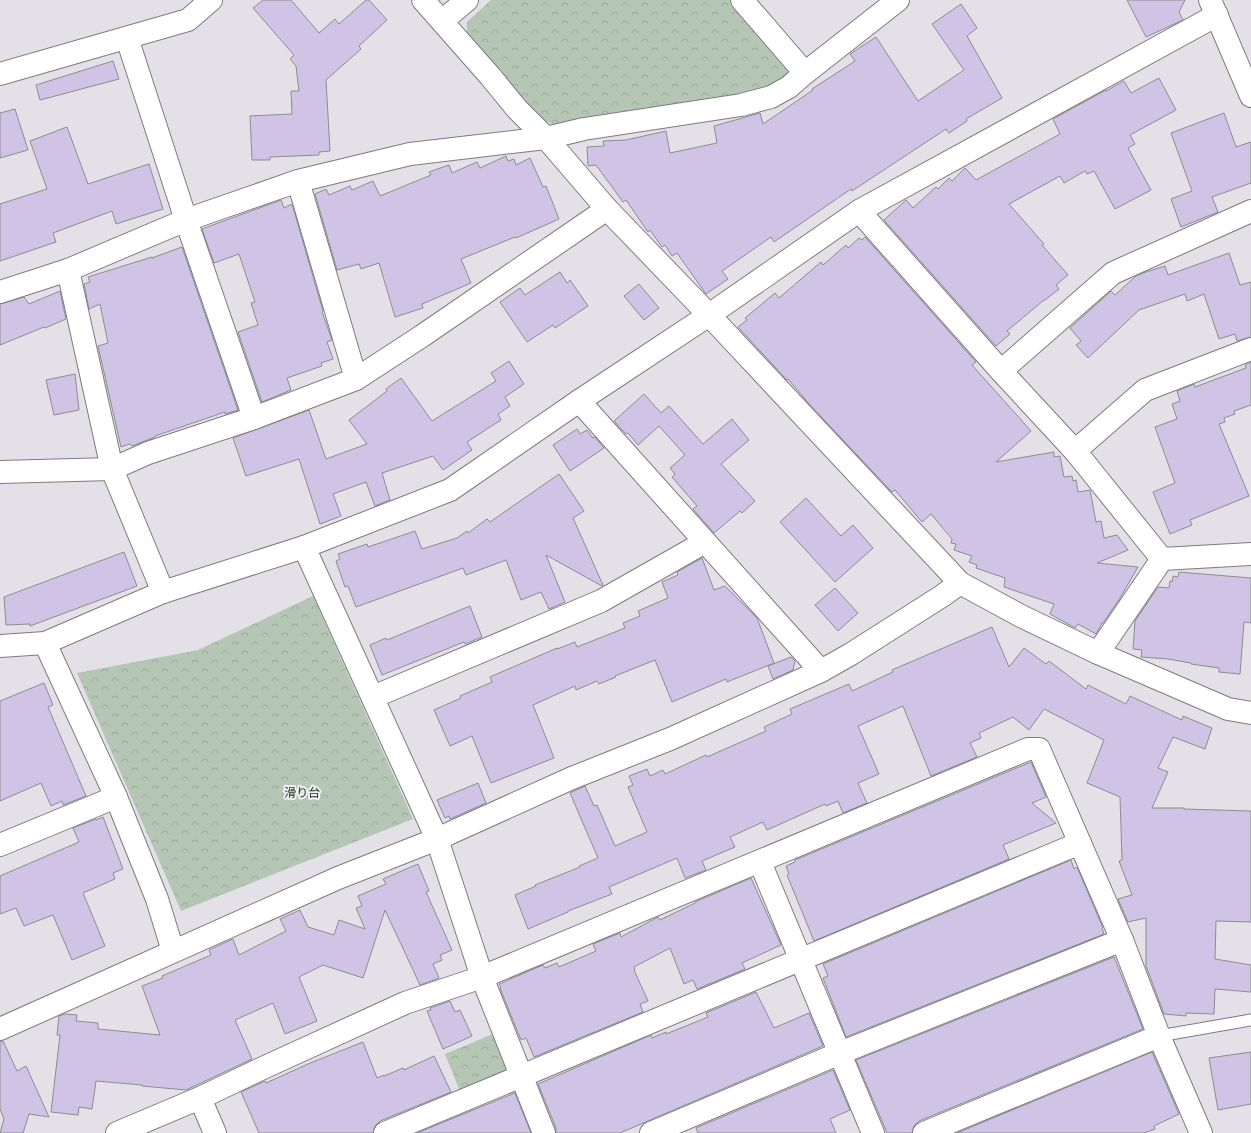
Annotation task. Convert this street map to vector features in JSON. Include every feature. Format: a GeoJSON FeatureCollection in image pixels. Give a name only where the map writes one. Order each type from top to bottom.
{"type":"FeatureCollection","features":[{"type":"Feature","properties":{"kind":"street"},"geometry":{"type":"LineString","coordinates":[[0,74],[188,20],[210,0]]}},
{"type":"Feature","properties":{"kind":"street"},"geometry":{"type":"LineString","coordinates":[[424,0],[517,109],[546,138],[607,209],[960,583],[1021,616],[1098,653],[1228,709],[1251,713]]}},
{"type":"Feature","properties":{"kind":"street"},"geometry":{"type":"LineString","coordinates":[[442,21],[467,0]]}},
{"type":"Feature","properties":{"kind":"street"},"geometry":{"type":"LineString","coordinates":[[742,0],[805,73]]}},
{"type":"Feature","properties":{"kind":"street"},"geometry":{"type":"LineString","coordinates":[[0,292],[68,270],[186,220],[298,180],[410,154],[546,138],[584,129],[741,105],[772,97],[789,87],[898,0]]}},
{"type":"Feature","properties":{"kind":"street"},"geometry":{"type":"LineString","coordinates":[[0,646],[45,643],[163,592],[304,547],[450,490],[578,401],[708,315],[859,211],[1214,7],[1251,96]]}},
{"type":"Feature","properties":{"kind":"street"},"geometry":{"type":"LineString","coordinates":[[127,38],[186,220],[254,418]]}},
{"type":"Feature","properties":{"kind":"street"},"geometry":{"type":"LineString","coordinates":[[298,180],[356,379]]}},
{"type":"Feature","properties":{"kind":"street"},"geometry":{"type":"LineString","coordinates":[[0,472],[112,469],[148,453],[254,418],[356,379],[428,332],[607,209]]}},
{"type":"Feature","properties":{"kind":"street"},"geometry":{"type":"LineString","coordinates":[[859,211],[1001,371],[1074,450],[1162,559]]}},
{"type":"Feature","properties":{"kind":"street"},"geometry":{"type":"LineString","coordinates":[[1001,371],[1113,273],[1251,211]]}},
{"type":"Feature","properties":{"kind":"street"},"geometry":{"type":"LineString","coordinates":[[68,270],[112,469],[163,592]]}},
{"type":"Feature","properties":{"kind":"street"},"geometry":{"type":"LineString","coordinates":[[1074,450],[1144,390],[1251,349]]}},
{"type":"Feature","properties":{"kind":"street"},"geometry":{"type":"LineString","coordinates":[[578,401],[821,671]]}},
{"type":"Feature","properties":{"kind":"street"},"geometry":{"type":"LineString","coordinates":[[373,697],[601,602],[705,542]]}},
{"type":"Feature","properties":{"kind":"street"},"geometry":{"type":"LineString","coordinates":[[304,547],[437,839],[482,977],[544,1133]]}},
{"type":"Feature","properties":{"kind":"street"},"geometry":{"type":"LineString","coordinates":[[1162,559],[1251,554]]}},
{"type":"Feature","properties":{"kind":"street"},"geometry":{"type":"LineString","coordinates":[[1098,653],[1162,559]]}},
{"type":"Feature","properties":{"kind":"street"},"geometry":{"type":"LineString","coordinates":[[0,1029],[338,878],[437,839],[572,778],[670,739],[821,671],[858,650],[960,583]]}},
{"type":"Feature","properties":{"kind":"street"},"geometry":{"type":"LineString","coordinates":[[45,643],[116,797],[157,899],[174,951]]}},
{"type":"Feature","properties":{"kind":"street"},"geometry":{"type":"LineString","coordinates":[[117,1133],[200,1098],[405,1003],[482,977],[1028,749],[1039,749],[1122,940],[1159,1036],[1201,1133]]}},
{"type":"Feature","properties":{"kind":"street"},"geometry":{"type":"LineString","coordinates":[[0,845],[116,797]]}},
{"type":"Feature","properties":{"kind":"street"},"geometry":{"type":"LineString","coordinates":[[385,1133],[1080,843]]}},
{"type":"Feature","properties":{"kind":"street"},"geometry":{"type":"LineString","coordinates":[[760,862],[873,1133]]}},
{"type":"Feature","properties":{"kind":"street"},"geometry":{"type":"LineString","coordinates":[[651,1133],[840,1053],[1122,940]]}},
{"type":"Feature","properties":{"kind":"street"},"geometry":{"type":"LineString","coordinates":[[924,1133],[1159,1036]]}},
{"type":"Feature","properties":{"kind":"street"},"geometry":{"type":"LineString","coordinates":[[200,1098],[215,1133]]}},
{"type":"Feature","properties":{"kind":"lane"},"geometry":{"type":"LineString","coordinates":[[1159,1036],[1251,1020]]}},
{"type":"Feature","properties":{"kind":"green space"},"geometry":{"type":"Polygon","coordinates":[[[491,0],[731,0],[790,65],[786,81],[775,89],[560,127],[545,121],[535,113],[467,36],[467,22],[491,0]]]}},
{"type":"Feature","properties":{"kind":"green space","name":"滑り台"},"geometry":{"type":"Polygon","coordinates":[[[313,596],[413,819],[181,911],[77,673],[198,650],[313,596]]]}},
{"type":"Feature","properties":{"kind":"green space"},"geometry":{"type":"Polygon","coordinates":[[[493,1034],[510,1074],[461,1094],[445,1054],[493,1034]]]}},
{"type":"Feature","properties":{"kind":"building"},"geometry":{"type":"Polygon","coordinates":[[[263,0],[291,0],[319,33],[335,19],[339,24],[366,0],[369,0],[387,20],[359,46],[361,49],[326,80],[330,151],[319,152],[319,155],[270,157],[270,160],[252,160],[250,116],[292,114],[291,91],[299,91],[296,66],[290,59],[294,55],[253,8],[263,0]]]}},
{"type":"Feature","properties":{"kind":"building"},"geometry":{"type":"Polygon","coordinates":[[[1127,0],[1185,0],[1179,12],[1183,20],[1146,37],[1127,0]]]}},
{"type":"Feature","properties":{"kind":"building"},"geometry":{"type":"Polygon","coordinates":[[[961,4],[977,28],[967,36],[1002,98],[966,119],[967,121],[949,133],[946,129],[852,191],[851,189],[774,242],[771,237],[722,271],[728,279],[706,294],[677,253],[672,256],[665,245],[662,247],[650,230],[648,232],[626,200],[623,202],[596,165],[588,166],[587,147],[604,146],[603,141],[626,140],[666,131],[670,153],[717,143],[714,126],[760,113],[763,124],[855,61],[850,54],[876,37],[918,101],[964,70],[932,24],[961,4]]]}},
{"type":"Feature","properties":{"kind":"building"},"geometry":{"type":"Polygon","coordinates":[[[113,61],[119,79],[40,100],[36,85],[113,61]]]}},
{"type":"Feature","properties":{"kind":"building"},"geometry":{"type":"Polygon","coordinates":[[[1159,78],[1176,110],[1130,135],[1135,144],[1128,148],[1151,190],[1115,209],[1094,171],[1087,174],[1085,171],[1064,183],[1060,176],[1009,204],[1044,244],[1042,245],[1068,275],[1056,285],[1059,289],[1007,331],[1010,334],[996,346],[884,220],[906,200],[913,208],[936,187],[938,189],[949,178],[952,181],[965,168],[976,180],[1060,134],[1053,119],[1106,90],[1124,81],[1131,93],[1159,78]]]}},
{"type":"Feature","properties":{"kind":"building"},"geometry":{"type":"Polygon","coordinates":[[[15,109],[28,150],[0,158],[0,113],[15,109]]]}},
{"type":"Feature","properties":{"kind":"building"},"geometry":{"type":"Polygon","coordinates":[[[1224,113],[1236,147],[1251,142],[1251,183],[1212,197],[1218,212],[1181,227],[1171,199],[1192,191],[1171,133],[1224,113]]]}},
{"type":"Feature","properties":{"kind":"building"},"geometry":{"type":"Polygon","coordinates":[[[67,127],[88,184],[149,164],[163,209],[116,224],[112,211],[53,233],[56,242],[0,261],[0,204],[47,189],[30,141],[67,127]]]}},
{"type":"Feature","properties":{"kind":"building"},"geometry":{"type":"Polygon","coordinates":[[[506,156],[508,161],[514,159],[516,165],[530,158],[543,187],[546,186],[559,219],[516,238],[515,237],[461,259],[471,283],[422,304],[423,308],[395,317],[379,263],[361,269],[359,264],[337,270],[315,194],[326,189],[329,195],[350,186],[352,190],[373,181],[380,196],[431,175],[429,172],[449,165],[452,173],[477,162],[480,168],[506,156]]]}},
{"type":"Feature","properties":{"kind":"building"},"geometry":{"type":"Polygon","coordinates":[[[281,200],[284,208],[292,204],[323,311],[322,312],[332,340],[327,342],[333,359],[321,363],[322,366],[287,378],[291,390],[262,402],[238,332],[258,325],[251,303],[255,302],[239,254],[214,263],[202,229],[281,200]]]}},
{"type":"Feature","properties":{"kind":"building"},"geometry":{"type":"Polygon","coordinates":[[[865,237],[976,362],[972,365],[1031,431],[996,462],[1054,452],[1054,457],[1060,456],[1064,477],[1072,476],[1073,481],[1076,480],[1078,492],[1090,490],[1096,522],[1101,521],[1104,538],[1117,535],[1128,550],[1097,563],[1138,567],[1120,598],[1096,634],[1078,624],[1075,628],[1050,614],[1054,604],[1004,587],[1005,578],[976,568],[977,565],[969,562],[972,556],[954,550],[956,544],[951,543],[952,539],[931,514],[922,522],[895,490],[892,492],[738,327],[747,320],[745,318],[775,293],[779,298],[821,262],[823,265],[846,245],[848,248],[859,238],[862,240],[865,237]]]}},
{"type":"Feature","properties":{"kind":"building"},"geometry":{"type":"Polygon","coordinates":[[[182,247],[238,410],[225,414],[225,412],[155,436],[132,446],[130,444],[121,447],[98,346],[108,343],[100,304],[89,309],[84,284],[90,282],[88,277],[152,258],[182,247]]]}},
{"type":"Feature","properties":{"kind":"building"},"geometry":{"type":"Polygon","coordinates":[[[1229,253],[1240,285],[1251,282],[1251,337],[1237,341],[1235,334],[1219,339],[1204,294],[1187,301],[1185,294],[1139,310],[1088,358],[1076,345],[1081,341],[1070,328],[1111,291],[1115,295],[1136,276],[1143,273],[1165,266],[1168,275],[1229,253]]]}},
{"type":"Feature","properties":{"kind":"building"},"geometry":{"type":"Polygon","coordinates":[[[560,272],[567,283],[570,280],[588,306],[555,328],[553,325],[527,342],[500,302],[520,288],[525,295],[560,272]]]}},
{"type":"Feature","properties":{"kind":"building"},"geometry":{"type":"Polygon","coordinates":[[[639,284],[659,308],[644,320],[624,296],[639,284]]]}},
{"type":"Feature","properties":{"kind":"building"},"geometry":{"type":"Polygon","coordinates":[[[60,291],[66,319],[0,345],[0,304],[24,297],[29,304],[60,291]]]}},
{"type":"Feature","properties":{"kind":"building"},"geometry":{"type":"Polygon","coordinates":[[[509,361],[524,384],[505,397],[510,406],[498,414],[501,420],[467,442],[472,450],[443,470],[433,456],[382,473],[390,500],[375,506],[366,482],[333,494],[341,516],[320,524],[299,459],[246,476],[233,438],[309,410],[326,459],[367,444],[349,420],[387,391],[386,389],[401,378],[432,421],[496,381],[491,373],[509,361]]]}},
{"type":"Feature","properties":{"kind":"building"},"geometry":{"type":"Polygon","coordinates":[[[1251,362],[1251,405],[1234,411],[1235,414],[1224,418],[1225,422],[1219,424],[1249,496],[1190,520],[1192,525],[1170,534],[1153,492],[1175,483],[1155,427],[1177,419],[1172,404],[1180,401],[1177,391],[1194,384],[1195,387],[1246,368],[1245,365],[1251,362]]]}},
{"type":"Feature","properties":{"kind":"building"},"geometry":{"type":"Polygon","coordinates":[[[75,374],[79,410],[54,415],[46,380],[75,374]]]}},
{"type":"Feature","properties":{"kind":"building"},"geometry":{"type":"Polygon","coordinates":[[[644,394],[661,413],[669,406],[703,444],[732,419],[749,440],[721,464],[755,501],[742,513],[740,511],[714,533],[693,509],[697,506],[672,477],[675,474],[670,468],[685,455],[659,426],[638,445],[628,433],[626,434],[614,421],[644,394]]]}},
{"type":"Feature","properties":{"kind":"building"},"geometry":{"type":"Polygon","coordinates":[[[577,429],[580,434],[587,430],[604,448],[570,471],[553,445],[577,429]]]}},
{"type":"Feature","properties":{"kind":"building"},"geometry":{"type":"Polygon","coordinates":[[[559,474],[584,511],[573,518],[603,585],[602,586],[546,555],[565,602],[549,609],[541,592],[521,600],[506,560],[466,575],[463,568],[356,607],[348,586],[345,587],[336,561],[340,559],[338,554],[367,544],[368,547],[415,531],[422,549],[457,538],[467,531],[468,533],[487,519],[490,522],[559,474]]]}},
{"type":"Feature","properties":{"kind":"building"},"geometry":{"type":"Polygon","coordinates":[[[806,498],[841,536],[853,525],[873,548],[835,582],[780,522],[806,498]]]}},
{"type":"Feature","properties":{"kind":"building"},"geometry":{"type":"Polygon","coordinates":[[[124,552],[137,586],[30,626],[30,624],[6,625],[4,597],[124,552]]]}},
{"type":"Feature","properties":{"kind":"building"},"geometry":{"type":"Polygon","coordinates":[[[702,558],[714,590],[725,586],[757,618],[774,663],[727,682],[726,679],[672,702],[655,660],[599,684],[597,681],[576,690],[575,686],[533,705],[554,758],[491,783],[472,736],[450,746],[434,710],[461,698],[460,696],[492,682],[490,677],[557,648],[575,642],[577,647],[625,628],[623,623],[640,616],[638,611],[668,598],[662,582],[678,575],[677,572],[702,558]]]}},
{"type":"Feature","properties":{"kind":"building"},"geometry":{"type":"Polygon","coordinates":[[[1179,572],[1251,578],[1251,623],[1244,622],[1240,674],[1219,672],[1219,668],[1168,659],[1141,657],[1142,650],[1133,649],[1135,621],[1158,587],[1169,588],[1170,581],[1172,582],[1173,576],[1178,577],[1179,572]]]}},
{"type":"Feature","properties":{"kind":"building"},"geometry":{"type":"Polygon","coordinates":[[[835,588],[858,613],[838,631],[815,605],[835,588]]]}},
{"type":"Feature","properties":{"kind":"building"},"geometry":{"type":"Polygon","coordinates":[[[470,606],[482,637],[465,644],[464,642],[382,675],[370,645],[386,638],[387,640],[470,606]]]}},
{"type":"Feature","properties":{"kind":"building"},"geometry":{"type":"Polygon","coordinates":[[[992,627],[1009,667],[1024,648],[1046,664],[1049,661],[1086,689],[1088,685],[1126,704],[1130,696],[1182,720],[1183,716],[1212,728],[1205,749],[1173,737],[1158,768],[1168,772],[1152,808],[1251,811],[1251,922],[1216,921],[1215,959],[1251,965],[1251,992],[1215,989],[1214,1014],[1186,1013],[1186,1016],[1164,1014],[1146,966],[1146,918],[1128,922],[1118,899],[1132,895],[1119,861],[1122,860],[1120,797],[1087,783],[1104,740],[1044,709],[1029,730],[1013,717],[979,733],[981,738],[970,743],[977,757],[931,776],[903,706],[858,726],[879,774],[858,783],[867,803],[843,813],[838,801],[826,806],[825,804],[767,830],[763,822],[730,837],[735,847],[702,861],[706,870],[685,878],[677,858],[609,887],[612,894],[568,911],[528,929],[515,895],[598,858],[570,793],[585,786],[594,806],[597,805],[615,846],[647,832],[628,787],[633,785],[629,776],[647,769],[650,776],[663,770],[665,774],[706,755],[707,757],[766,731],[764,727],[792,714],[790,709],[849,684],[852,691],[893,672],[892,670],[992,627]]]}},
{"type":"Feature","properties":{"kind":"building"},"geometry":{"type":"Polygon","coordinates":[[[791,657],[795,661],[793,670],[773,679],[768,666],[791,657]]]}},
{"type":"Feature","properties":{"kind":"building"},"geometry":{"type":"Polygon","coordinates":[[[44,683],[53,705],[48,707],[86,796],[63,805],[62,801],[51,806],[41,783],[0,801],[0,701],[44,683]]]}},
{"type":"Feature","properties":{"kind":"building"},"geometry":{"type":"Polygon","coordinates":[[[1031,762],[1046,797],[1032,803],[1056,823],[1003,845],[1009,859],[814,941],[787,875],[789,874],[786,866],[795,862],[795,860],[1031,762]]]}},
{"type":"Feature","properties":{"kind":"building"},"geometry":{"type":"Polygon","coordinates":[[[478,783],[486,803],[450,819],[449,816],[445,818],[437,800],[478,783]]]}},
{"type":"Feature","properties":{"kind":"building"},"geometry":{"type":"Polygon","coordinates":[[[103,817],[123,869],[113,873],[115,879],[83,893],[105,946],[72,960],[53,915],[24,926],[16,908],[0,914],[0,876],[79,842],[73,828],[103,817]]]}},
{"type":"Feature","properties":{"kind":"building"},"geometry":{"type":"Polygon","coordinates":[[[1071,860],[1074,869],[1077,867],[1103,928],[1104,934],[846,1037],[823,978],[828,976],[823,964],[1071,860]]]}},
{"type":"Feature","properties":{"kind":"building"},"geometry":{"type":"Polygon","coordinates":[[[418,864],[429,891],[426,892],[452,950],[440,955],[442,960],[433,964],[439,978],[420,985],[385,910],[363,978],[323,965],[299,977],[317,1021],[285,1034],[273,1003],[235,1020],[252,1059],[186,1090],[96,1081],[92,1109],[79,1107],[78,1115],[51,1112],[60,1035],[57,1035],[59,1016],[65,1014],[77,1015],[76,1021],[98,1023],[98,1029],[160,1035],[142,986],[163,978],[162,976],[211,955],[209,950],[233,939],[239,955],[286,931],[280,919],[300,910],[308,927],[334,935],[339,920],[365,929],[356,908],[362,906],[358,896],[386,884],[383,879],[418,864]]]}},
{"type":"Feature","properties":{"kind":"building"},"geometry":{"type":"Polygon","coordinates":[[[751,878],[781,945],[742,963],[745,969],[697,989],[693,980],[684,984],[670,948],[634,967],[648,1001],[640,1004],[643,1012],[534,1057],[526,1038],[521,1040],[499,984],[543,965],[545,968],[557,963],[559,967],[596,951],[593,944],[620,933],[621,937],[658,917],[660,920],[695,902],[751,878]]]}},
{"type":"Feature","properties":{"kind":"building"},"geometry":{"type":"Polygon","coordinates":[[[1114,957],[1143,1029],[919,1121],[914,1126],[912,1133],[887,1133],[856,1060],[1114,957]]]}},
{"type":"Feature","properties":{"kind":"building"},"geometry":{"type":"Polygon","coordinates":[[[756,992],[774,1028],[809,1013],[823,1046],[620,1133],[556,1133],[556,1128],[538,1084],[651,1035],[652,1038],[666,1032],[666,1034],[708,1017],[706,1013],[756,992]]]}},
{"type":"Feature","properties":{"kind":"building"},"geometry":{"type":"Polygon","coordinates":[[[450,1001],[455,1012],[460,1010],[472,1036],[443,1049],[427,1011],[431,1010],[430,1008],[450,1001]]]}},
{"type":"Feature","properties":{"kind":"building"},"geometry":{"type":"Polygon","coordinates":[[[0,1041],[3,1041],[17,1071],[26,1066],[49,1117],[29,1114],[23,1133],[0,1133],[4,1119],[0,1109],[0,1041]]]}},
{"type":"Feature","properties":{"kind":"building"},"geometry":{"type":"Polygon","coordinates":[[[363,1042],[377,1078],[403,1068],[404,1070],[434,1056],[451,1092],[380,1121],[375,1126],[373,1133],[259,1133],[241,1092],[363,1042]]]}},
{"type":"Feature","properties":{"kind":"building"},"geometry":{"type":"Polygon","coordinates":[[[1152,1052],[1179,1114],[1154,1126],[1155,1129],[1144,1133],[957,1133],[1152,1052]]]}},
{"type":"Feature","properties":{"kind":"building"},"geometry":{"type":"Polygon","coordinates":[[[1251,1052],[1251,1104],[1218,1110],[1209,1058],[1251,1052]]]}},
{"type":"Feature","properties":{"kind":"building"},"geometry":{"type":"Polygon","coordinates":[[[833,1070],[850,1110],[830,1119],[836,1133],[698,1133],[696,1128],[833,1070]]]}},
{"type":"Feature","properties":{"kind":"building"},"geometry":{"type":"Polygon","coordinates":[[[515,1093],[531,1133],[417,1133],[461,1115],[515,1093]]]}}]}
